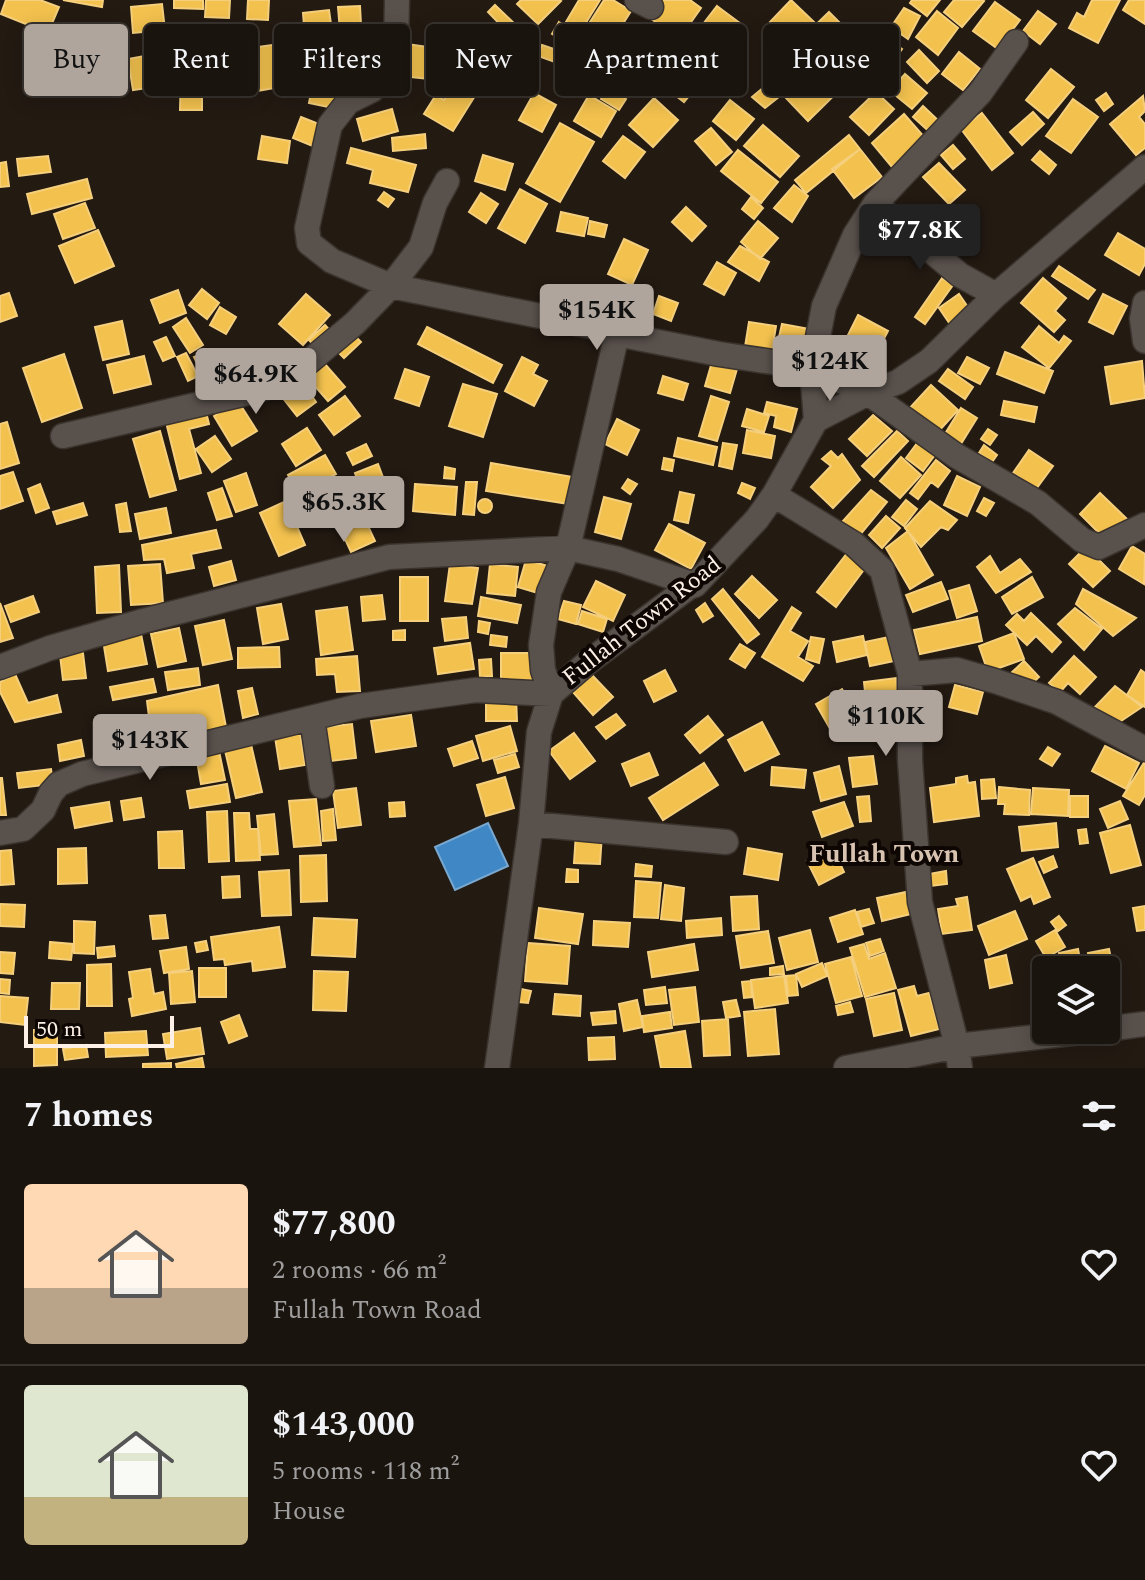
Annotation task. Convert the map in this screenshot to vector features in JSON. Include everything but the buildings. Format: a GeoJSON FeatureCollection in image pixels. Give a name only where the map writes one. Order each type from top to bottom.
{"type":"FeatureCollection","features":[{"type":"Feature","properties":{"kind":"street"},"geometry":{"type":"LineString","coordinates":[[397,0],[396,46],[388,70],[372,90],[348,102],[330,125],[307,228],[309,243],[332,261],[391,286],[719,354],[812,368],[868,393],[955,455],[1038,503],[1082,540],[1099,547],[1145,525]]}},
{"type":"Feature","properties":{"kind":"street"},"geometry":{"type":"LineString","coordinates":[[1016,42],[980,93],[875,204],[855,235],[824,306],[812,368],[816,420],[868,393],[898,382],[929,361],[996,295],[1145,167]]}},
{"type":"Feature","properties":{"kind":"street"},"geometry":{"type":"LineString","coordinates":[[63,436],[256,391],[286,381],[355,323],[391,286],[421,247],[435,203],[447,181]]}},
{"type":"Feature","properties":{"kind":"street"},"geometry":{"type":"LineString","coordinates":[[875,204],[960,275],[996,295]]}},
{"type":"Feature","properties":{"kind":"street"},"geometry":{"type":"LineString","coordinates":[[1145,303],[1142,319],[1145,341]]}},
{"type":"Feature","properties":{"kind":"street"},"geometry":{"type":"LineString","coordinates":[[0,833],[23,829],[43,810],[59,784],[82,774],[360,706],[476,690],[551,694],[543,670],[541,645],[549,592],[568,548],[617,334]]}},
{"type":"Feature","properties":{"kind":"street","name":"Fullah Town Road"},"geometry":{"type":"LineString","coordinates":[[497,1068],[531,824],[539,732],[551,694],[587,663],[695,585],[733,548],[774,495],[816,420]]}},
{"type":"Feature","properties":{"kind":"street"},"geometry":{"type":"LineString","coordinates":[[774,495],[854,544],[882,570],[910,674],[910,760],[920,902],[958,1057]]}},
{"type":"Feature","properties":{"kind":"street"},"geometry":{"type":"LineString","coordinates":[[0,667],[50,648],[130,625],[389,557],[568,548],[618,559],[695,585]]}},
{"type":"Feature","properties":{"kind":"street"},"geometry":{"type":"LineString","coordinates":[[910,674],[957,670],[995,681],[1057,702],[1145,749]]}},
{"type":"Feature","properties":{"kind":"street"},"geometry":{"type":"LineString","coordinates":[[312,718],[322,786]]}},
{"type":"Feature","properties":{"kind":"street"},"geometry":{"type":"LineString","coordinates":[[531,824],[726,842]]}},
{"type":"Feature","properties":{"kind":"street"},"geometry":{"type":"LineString","coordinates":[[1120,1027],[1145,1024]]}},
{"type":"Feature","properties":{"kind":"street"},"geometry":{"type":"LineString","coordinates":[[846,1068],[958,1057],[1032,1043]]}},
{"type":"Feature","properties":{"kind":"district","name":"Fullah Town"},"geometry":{"type":"Point","coordinates":[884,854]}}]}
